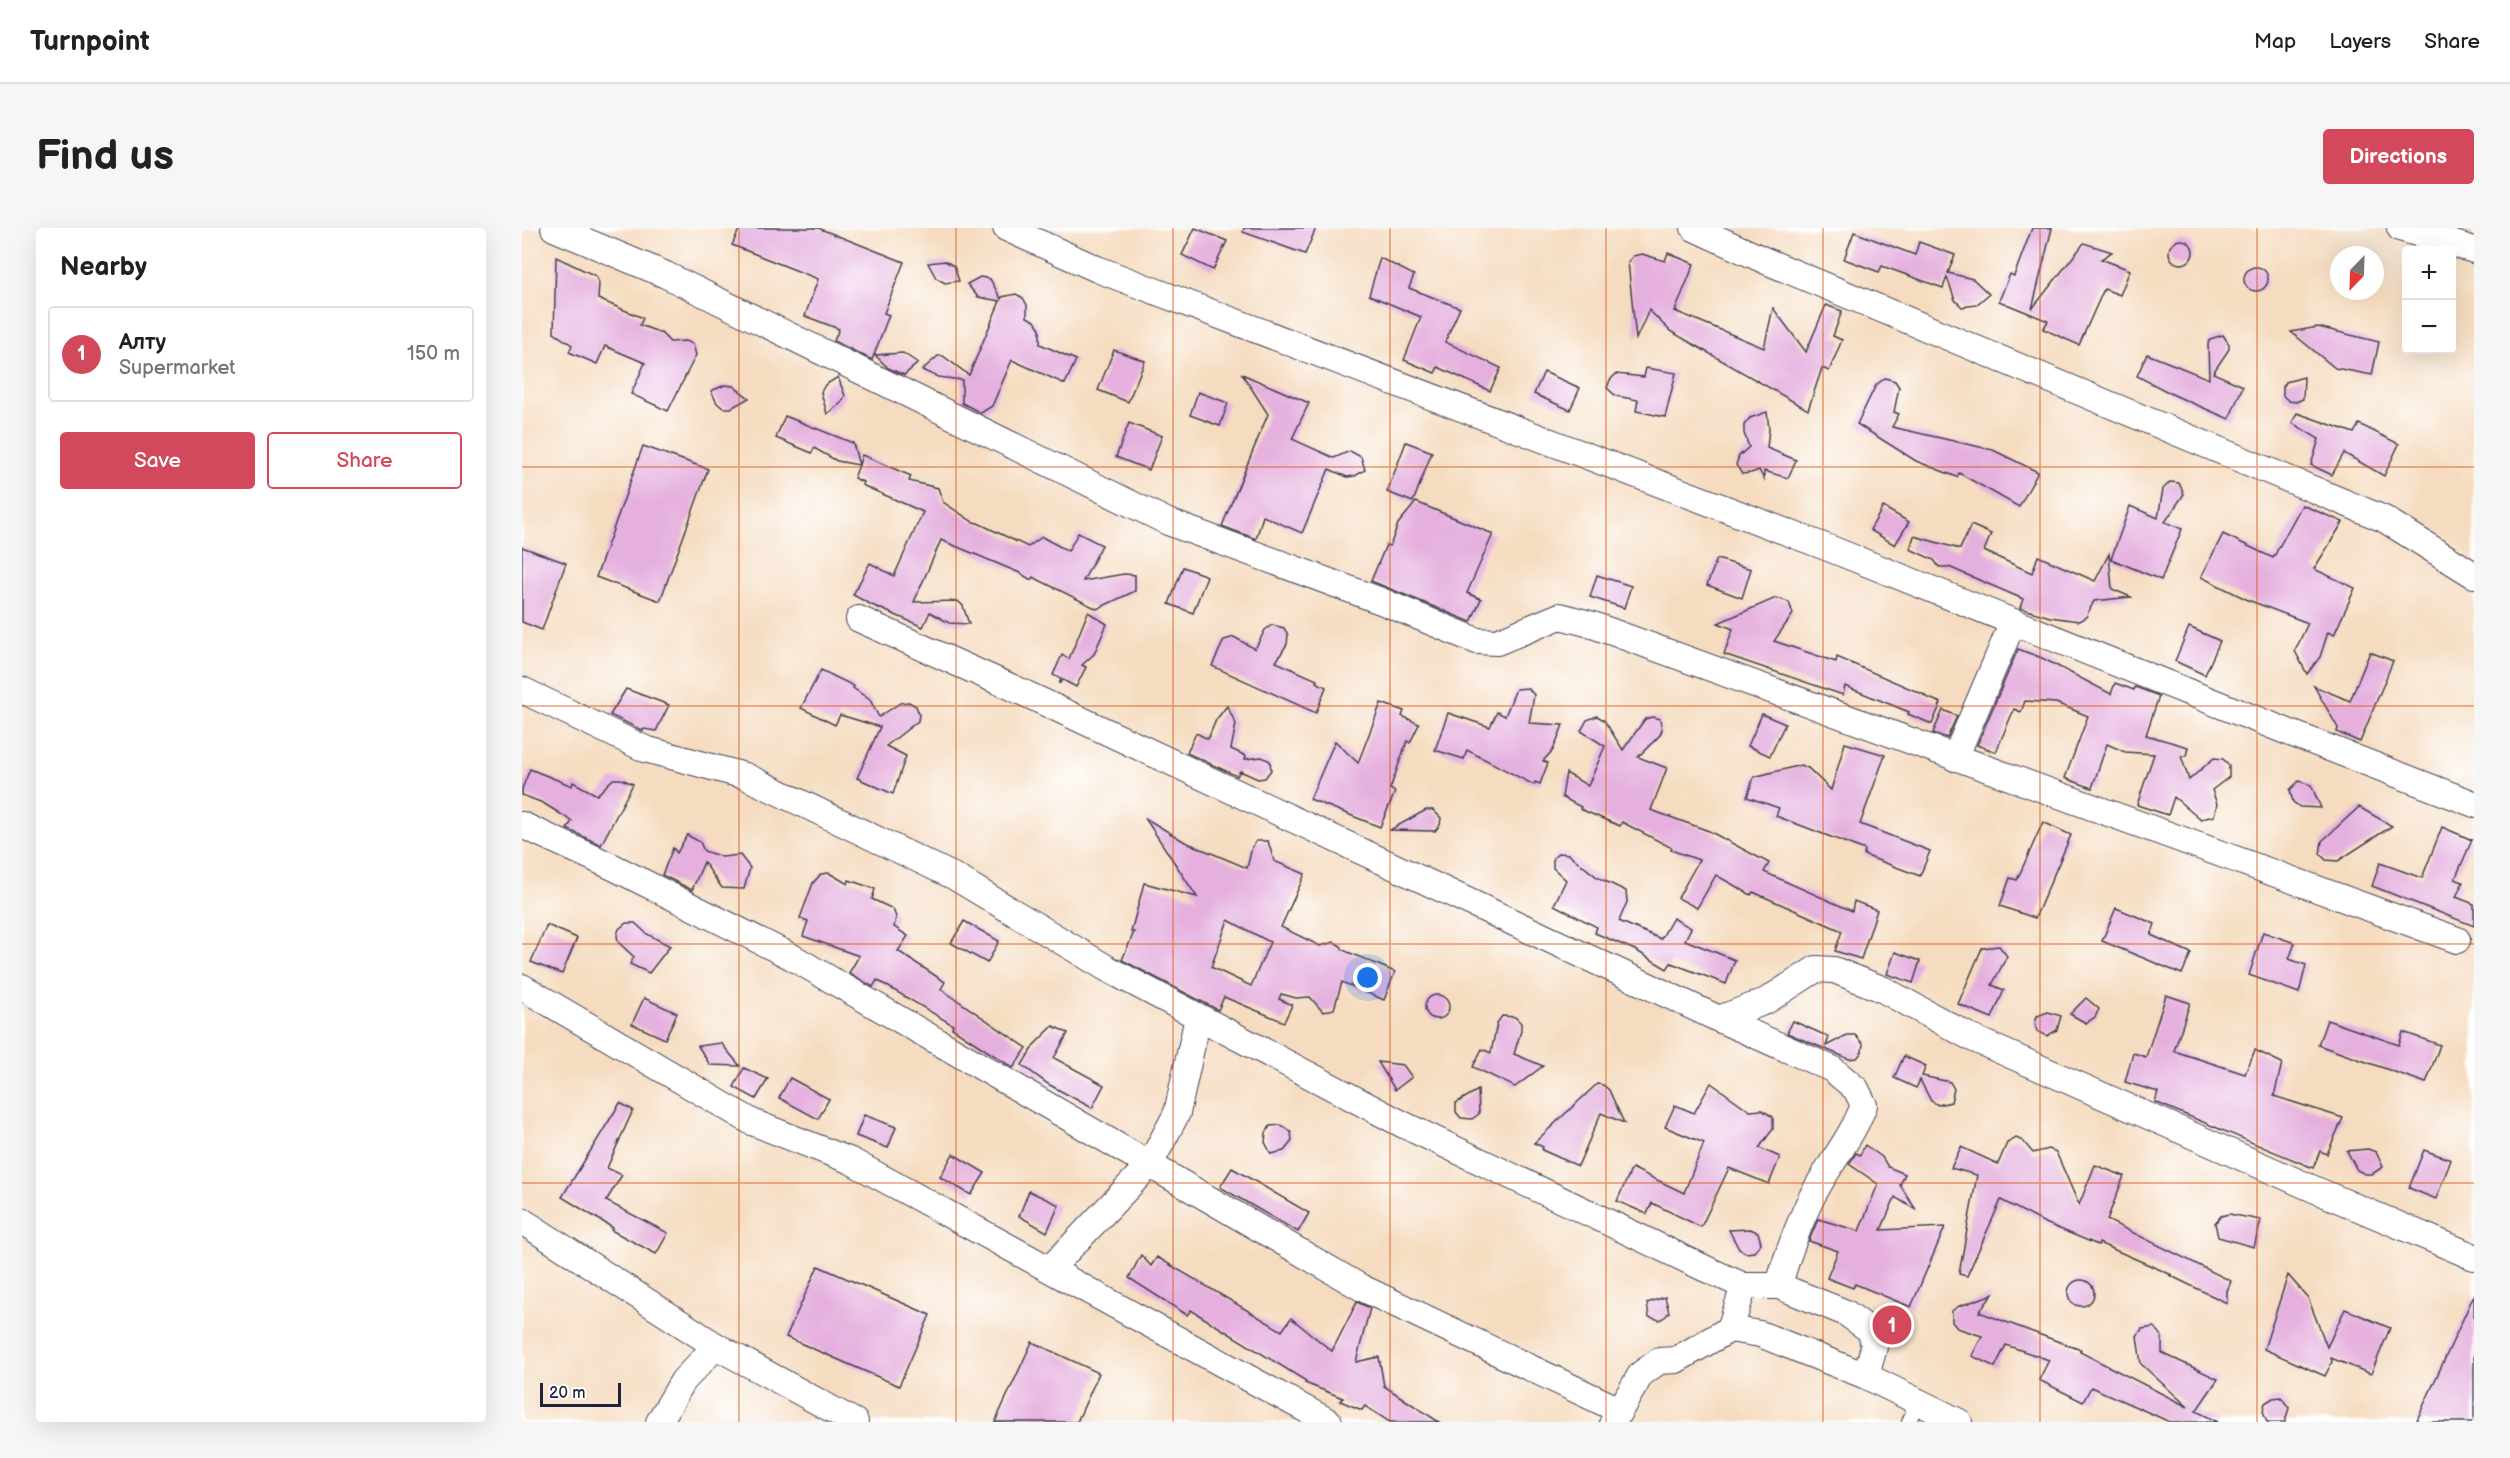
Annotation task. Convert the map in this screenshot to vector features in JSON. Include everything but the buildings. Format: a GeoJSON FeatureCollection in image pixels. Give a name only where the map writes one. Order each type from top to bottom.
{"type":"FeatureCollection","features":[{"type":"Feature","properties":{"kind":"street"},"geometry":{"type":"LineString","coordinates":[[554,228],[666,275],[1168,522],[1381,601],[1477,641],[1497,642],[1560,616],[1590,624],[2457,940]]}},
{"type":"Feature","properties":{"kind":"street"},"geometry":{"type":"LineString","coordinates":[[1006,228],[1096,269],[1831,549],[2474,804]]}},
{"type":"Feature","properties":{"kind":"street"},"geometry":{"type":"LineString","coordinates":[[1694,228],[1766,261],[2384,519],[2474,575]]}},
{"type":"Feature","properties":{"kind":"street"},"geometry":{"type":"LineString","coordinates":[[2400,228],[2474,250]]}},
{"type":"Feature","properties":{"kind":"street"},"geometry":{"type":"LineString","coordinates":[[859,619],[1024,693],[1832,1070],[1856,1089],[1864,1105],[1857,1124],[1816,1188],[1788,1257],[1779,1286]]}},
{"type":"Feature","properties":{"kind":"street"},"geometry":{"type":"LineString","coordinates":[[1955,758],[2013,622]]}},
{"type":"Feature","properties":{"kind":"street"},"geometry":{"type":"LineString","coordinates":[[522,690],[645,749],[745,776],[955,877],[1108,969],[1402,1124],[1744,1286],[1779,1286],[1846,1313],[1870,1330],[1875,1347],[1866,1376]]}},
{"type":"Feature","properties":{"kind":"street"},"geometry":{"type":"LineString","coordinates":[[522,825],[614,867],[792,957],[1150,1164],[1210,1202],[1362,1288],[1616,1416],[1641,1374],[1659,1361],[1676,1360],[1730,1329],[1760,1334],[1866,1376],[1913,1412],[1959,1422]]}},
{"type":"Feature","properties":{"kind":"street"},"geometry":{"type":"LineString","coordinates":[[1719,1019],[1766,1001],[1816,969],[1834,970],[1882,989],[1972,1038],[2309,1187],[2474,1257]]}},
{"type":"Feature","properties":{"kind":"street"},"geometry":{"type":"LineString","coordinates":[[522,987],[752,1122],[851,1161],[1329,1422]]}},
{"type":"Feature","properties":{"kind":"street"},"geometry":{"type":"LineString","coordinates":[[1050,1269],[1150,1164],[1177,1113],[1198,1017]]}},
{"type":"Feature","properties":{"kind":"street"},"geometry":{"type":"LineString","coordinates":[[522,1221],[716,1346],[855,1422]]}},
{"type":"Feature","properties":{"kind":"street"},"geometry":{"type":"LineString","coordinates":[[1730,1329],[1744,1286]]}},
{"type":"Feature","properties":{"kind":"street"},"geometry":{"type":"LineString","coordinates":[[659,1422],[683,1381],[716,1346]]}},
{"type":"Feature","properties":{"kind":"place","name":"Алту"},"geometry":{"type":"Point","coordinates":[1892,1325]}}]}
